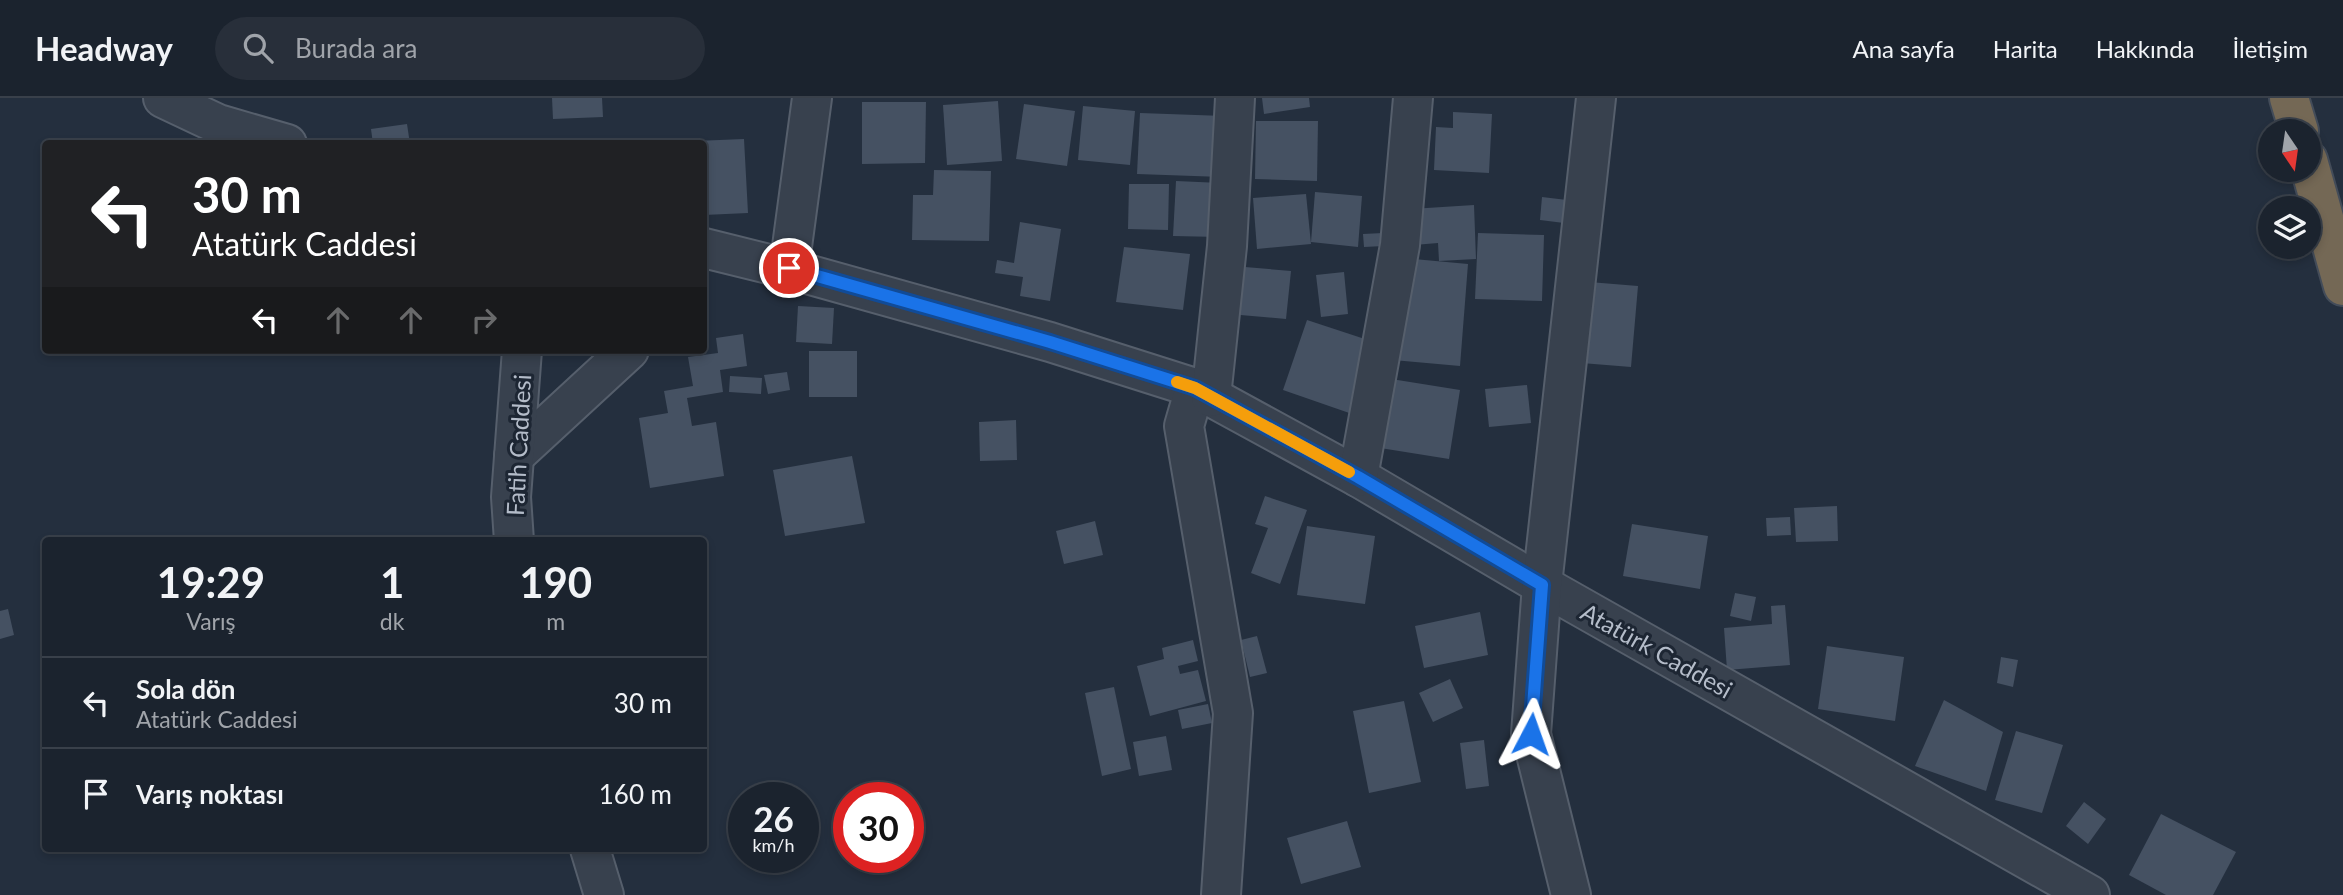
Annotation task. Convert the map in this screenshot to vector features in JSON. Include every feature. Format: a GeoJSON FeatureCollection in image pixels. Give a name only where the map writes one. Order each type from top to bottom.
{"type":"FeatureCollection","features":[{"type":"Feature","properties":{"kind":"highway"},"geometry":{"type":"LineString","coordinates":[[2289,98],[2295,119]]}},
{"type":"Feature","properties":{"kind":"highway"},"geometry":{"type":"LineString","coordinates":[[2314,182],[2343,286]]}},
{"type":"Feature","properties":{"kind":"street"},"geometry":{"type":"LineString","coordinates":[[163,98],[218,124],[273,140]]}},
{"type":"Feature","properties":{"kind":"street"},"geometry":{"type":"LineString","coordinates":[[789,268],[813,98]]}},
{"type":"Feature","properties":{"kind":"street"},"geometry":{"type":"LineString","coordinates":[[1221,895],[1233,713],[1184,426],[1203,392],[1227,246],[1235,98]]}},
{"type":"Feature","properties":{"kind":"street"},"geometry":{"type":"LineString","coordinates":[[1358,477],[1400,245],[1413,98]]}},
{"type":"Feature","properties":{"kind":"street"},"geometry":{"type":"LineString","coordinates":[[1571,895],[1531,734],[1542,585],[1596,98]]}},
{"type":"Feature","properties":{"kind":"street","name":"Atatürk Caddesi"},"geometry":{"type":"LineString","coordinates":[[710,259],[789,268],[1050,342],[1203,392],[1358,477],[1542,585],[2090,895]]}},
{"type":"Feature","properties":{"kind":"street","name":"Fatih Caddesi"},"geometry":{"type":"LineString","coordinates":[[514,537],[511,497],[522,354]]}},
{"type":"Feature","properties":{"kind":"street"},"geometry":{"type":"LineString","coordinates":[[514,456],[625,354]]}},
{"type":"Feature","properties":{"kind":"street"},"geometry":{"type":"LineString","coordinates":[[591,852],[604,895]]}},
{"type":"Feature","properties":{"kind":"building"},"geometry":{"type":"Polygon","coordinates":[[[552,98],[602,98],[603,117],[553,119],[552,98]]]}},
{"type":"Feature","properties":{"kind":"building"},"geometry":{"type":"Polygon","coordinates":[[[1262,98],[1309,98],[1310,107],[1264,114],[1262,98]]]}},
{"type":"Feature","properties":{"kind":"building"},"geometry":{"type":"Polygon","coordinates":[[[998,101],[1002,161],[947,165],[943,105],[998,101]]]}},
{"type":"Feature","properties":{"kind":"building"},"geometry":{"type":"Polygon","coordinates":[[[862,102],[926,102],[925,163],[862,164],[862,102]]]}},
{"type":"Feature","properties":{"kind":"building"},"geometry":{"type":"Polygon","coordinates":[[[1024,104],[1075,111],[1067,166],[1016,159],[1024,104]]]}},
{"type":"Feature","properties":{"kind":"building"},"geometry":{"type":"Polygon","coordinates":[[[1083,106],[1135,111],[1130,165],[1078,160],[1083,106]]]}},
{"type":"Feature","properties":{"kind":"building"},"geometry":{"type":"Polygon","coordinates":[[[1453,112],[1492,114],[1489,173],[1434,170],[1436,127],[1453,128],[1453,112]]]}},
{"type":"Feature","properties":{"kind":"building"},"geometry":{"type":"Polygon","coordinates":[[[1140,113],[1224,116],[1222,177],[1137,174],[1140,113]]]}},
{"type":"Feature","properties":{"kind":"building"},"geometry":{"type":"Polygon","coordinates":[[[1256,121],[1318,121],[1317,181],[1255,179],[1256,121]]]}},
{"type":"Feature","properties":{"kind":"building"},"geometry":{"type":"Polygon","coordinates":[[[407,124],[409,140],[372,140],[371,129],[407,124]]]}},
{"type":"Feature","properties":{"kind":"building"},"geometry":{"type":"Polygon","coordinates":[[[744,139],[748,213],[707,215],[707,141],[744,139]]]}},
{"type":"Feature","properties":{"kind":"building"},"geometry":{"type":"Polygon","coordinates":[[[934,170],[991,171],[989,241],[912,240],[913,195],[933,195],[934,170]]]}},
{"type":"Feature","properties":{"kind":"building"},"geometry":{"type":"Polygon","coordinates":[[[1176,181],[1221,183],[1219,237],[1173,236],[1176,181]]]}},
{"type":"Feature","properties":{"kind":"building"},"geometry":{"type":"Polygon","coordinates":[[[1129,184],[1169,184],[1168,230],[1128,229],[1129,184]]]}},
{"type":"Feature","properties":{"kind":"building"},"geometry":{"type":"Polygon","coordinates":[[[1315,192],[1362,196],[1358,247],[1311,242],[1315,192]]]}},
{"type":"Feature","properties":{"kind":"building"},"geometry":{"type":"Polygon","coordinates":[[[1306,194],[1311,244],[1257,249],[1253,198],[1306,194]]]}},
{"type":"Feature","properties":{"kind":"building"},"geometry":{"type":"Polygon","coordinates":[[[1542,197],[1567,200],[1564,223],[1540,220],[1542,197]]]}},
{"type":"Feature","properties":{"kind":"building"},"geometry":{"type":"Polygon","coordinates":[[[1474,205],[1476,259],[1439,261],[1438,243],[1414,245],[1411,209],[1474,205]]]}},
{"type":"Feature","properties":{"kind":"building"},"geometry":{"type":"Polygon","coordinates":[[[1020,222],[1061,229],[1050,301],[1020,296],[1023,277],[995,273],[997,260],[1014,263],[1020,222]]]}},
{"type":"Feature","properties":{"kind":"building"},"geometry":{"type":"Polygon","coordinates":[[[1383,233],[1384,246],[1364,247],[1363,234],[1383,233]]]}},
{"type":"Feature","properties":{"kind":"building"},"geometry":{"type":"Polygon","coordinates":[[[1478,233],[1544,235],[1542,301],[1475,299],[1478,233]]]}},
{"type":"Feature","properties":{"kind":"building"},"geometry":{"type":"Polygon","coordinates":[[[1124,247],[1190,254],[1183,310],[1116,302],[1124,247]]]}},
{"type":"Feature","properties":{"kind":"building"},"geometry":{"type":"Polygon","coordinates":[[[1403,258],[1468,264],[1460,366],[1393,360],[1403,258]]]}},
{"type":"Feature","properties":{"kind":"building"},"geometry":{"type":"Polygon","coordinates":[[[1233,266],[1291,271],[1286,319],[1229,314],[1233,266]]]}},
{"type":"Feature","properties":{"kind":"building"},"geometry":{"type":"Polygon","coordinates":[[[1344,272],[1348,314],[1321,317],[1316,275],[1344,272]]]}},
{"type":"Feature","properties":{"kind":"building"},"geometry":{"type":"Polygon","coordinates":[[[1577,281],[1638,286],[1631,367],[1569,362],[1577,281]]]}},
{"type":"Feature","properties":{"kind":"building"},"geometry":{"type":"Polygon","coordinates":[[[798,306],[834,308],[832,344],[796,342],[798,306]]]}},
{"type":"Feature","properties":{"kind":"building"},"geometry":{"type":"Polygon","coordinates":[[[1307,320],[1380,344],[1355,415],[1283,390],[1307,320]]]}},
{"type":"Feature","properties":{"kind":"building"},"geometry":{"type":"Polygon","coordinates":[[[743,334],[747,366],[720,370],[723,392],[687,398],[692,426],[716,422],[724,476],[650,488],[639,418],[668,413],[664,391],[693,386],[688,357],[718,353],[716,338],[743,334]]]}},
{"type":"Feature","properties":{"kind":"building"},"geometry":{"type":"Polygon","coordinates":[[[809,351],[857,351],[857,397],[809,397],[809,351]]]}},
{"type":"Feature","properties":{"kind":"building"},"geometry":{"type":"Polygon","coordinates":[[[787,372],[790,390],[768,394],[764,375],[787,372]]]}},
{"type":"Feature","properties":{"kind":"building"},"geometry":{"type":"Polygon","coordinates":[[[730,376],[762,378],[761,394],[729,392],[730,376]]]}},
{"type":"Feature","properties":{"kind":"building"},"geometry":{"type":"Polygon","coordinates":[[[1385,378],[1460,390],[1449,459],[1374,447],[1385,378]]]}},
{"type":"Feature","properties":{"kind":"building"},"geometry":{"type":"Polygon","coordinates":[[[1527,385],[1531,423],[1489,427],[1485,389],[1527,385]]]}},
{"type":"Feature","properties":{"kind":"building"},"geometry":{"type":"Polygon","coordinates":[[[1016,420],[1017,460],[980,461],[979,422],[1016,420]]]}},
{"type":"Feature","properties":{"kind":"building"},"geometry":{"type":"Polygon","coordinates":[[[852,456],[865,523],[785,536],[773,470],[852,456]]]}},
{"type":"Feature","properties":{"kind":"building"},"geometry":{"type":"Polygon","coordinates":[[[1265,496],[1307,510],[1280,584],[1251,573],[1268,528],[1255,524],[1265,496]]]}},
{"type":"Feature","properties":{"kind":"building"},"geometry":{"type":"Polygon","coordinates":[[[1837,506],[1838,541],[1796,542],[1794,508],[1837,506]]]}},
{"type":"Feature","properties":{"kind":"building"},"geometry":{"type":"Polygon","coordinates":[[[1790,517],[1791,535],[1767,536],[1766,518],[1790,517]]]}},
{"type":"Feature","properties":{"kind":"building"},"geometry":{"type":"Polygon","coordinates":[[[1095,521],[1103,555],[1064,564],[1056,531],[1095,521]]]}},
{"type":"Feature","properties":{"kind":"building"},"geometry":{"type":"Polygon","coordinates":[[[1632,524],[1708,536],[1700,589],[1623,576],[1632,524]]]}},
{"type":"Feature","properties":{"kind":"building"},"geometry":{"type":"Polygon","coordinates":[[[1307,526],[1375,536],[1365,604],[1297,595],[1307,526]]]}},
{"type":"Feature","properties":{"kind":"building"},"geometry":{"type":"Polygon","coordinates":[[[1735,593],[1756,597],[1751,621],[1730,616],[1735,593]]]}},
{"type":"Feature","properties":{"kind":"building"},"geometry":{"type":"Polygon","coordinates":[[[1785,605],[1790,665],[1727,670],[1724,628],[1772,624],[1771,606],[1785,605]]]}},
{"type":"Feature","properties":{"kind":"building"},"geometry":{"type":"Polygon","coordinates":[[[8,609],[14,635],[0,639],[0,611],[8,609]]]}},
{"type":"Feature","properties":{"kind":"building"},"geometry":{"type":"Polygon","coordinates":[[[1480,612],[1488,655],[1424,668],[1415,626],[1480,612]]]}},
{"type":"Feature","properties":{"kind":"building"},"geometry":{"type":"Polygon","coordinates":[[[1257,636],[1267,673],[1250,677],[1241,640],[1257,636]]]}},
{"type":"Feature","properties":{"kind":"building"},"geometry":{"type":"Polygon","coordinates":[[[1193,640],[1198,661],[1178,666],[1180,674],[1198,670],[1206,701],[1150,716],[1137,666],[1164,659],[1162,648],[1193,640]]]}},
{"type":"Feature","properties":{"kind":"building"},"geometry":{"type":"Polygon","coordinates":[[[1827,646],[1904,657],[1895,721],[1818,709],[1827,646]]]}},
{"type":"Feature","properties":{"kind":"building"},"geometry":{"type":"Polygon","coordinates":[[[2001,657],[2018,660],[2013,687],[1997,683],[2001,657]]]}},
{"type":"Feature","properties":{"kind":"building"},"geometry":{"type":"Polygon","coordinates":[[[1450,679],[1463,708],[1433,722],[1419,693],[1450,679]]]}},
{"type":"Feature","properties":{"kind":"building"},"geometry":{"type":"Polygon","coordinates":[[[1114,687],[1131,769],[1102,776],[1085,693],[1114,687]]]}},
{"type":"Feature","properties":{"kind":"building"},"geometry":{"type":"Polygon","coordinates":[[[1944,700],[2003,732],[1986,791],[1915,766],[1944,700]]]}},
{"type":"Feature","properties":{"kind":"building"},"geometry":{"type":"Polygon","coordinates":[[[1404,701],[1421,782],[1369,793],[1353,711],[1404,701]]]}},
{"type":"Feature","properties":{"kind":"building"},"geometry":{"type":"Polygon","coordinates":[[[1208,704],[1212,723],[1182,729],[1178,710],[1208,704]]]}},
{"type":"Feature","properties":{"kind":"building"},"geometry":{"type":"Polygon","coordinates":[[[2016,731],[2063,745],[2042,813],[1995,800],[2016,731]]]}},
{"type":"Feature","properties":{"kind":"building"},"geometry":{"type":"Polygon","coordinates":[[[1166,736],[1172,770],[1139,776],[1133,742],[1166,736]]]}},
{"type":"Feature","properties":{"kind":"building"},"geometry":{"type":"Polygon","coordinates":[[[1484,740],[1489,786],[1466,789],[1460,743],[1484,740]]]}},
{"type":"Feature","properties":{"kind":"building"},"geometry":{"type":"Polygon","coordinates":[[[2084,802],[2106,819],[2088,844],[2066,826],[2084,802]]]}},
{"type":"Feature","properties":{"kind":"building"},"geometry":{"type":"Polygon","coordinates":[[[2161,814],[2236,852],[2213,895],[2166,895],[2129,875],[2161,814]]]}},
{"type":"Feature","properties":{"kind":"building"},"geometry":{"type":"Polygon","coordinates":[[[1347,821],[1361,867],[1301,884],[1287,838],[1347,821]]]}},
{"type":"Feature","properties":{"kind":"slow traffic"},"geometry":{"type":"LineString","coordinates":[[1177,382],[1195,388],[1349,472]]}},
{"type":"Feature","properties":{"kind":"route"},"geometry":{"type":"LineString","coordinates":[[789,268],[1050,342],[1195,388],[1358,477],[1542,585],[1531,734]]}}]}
